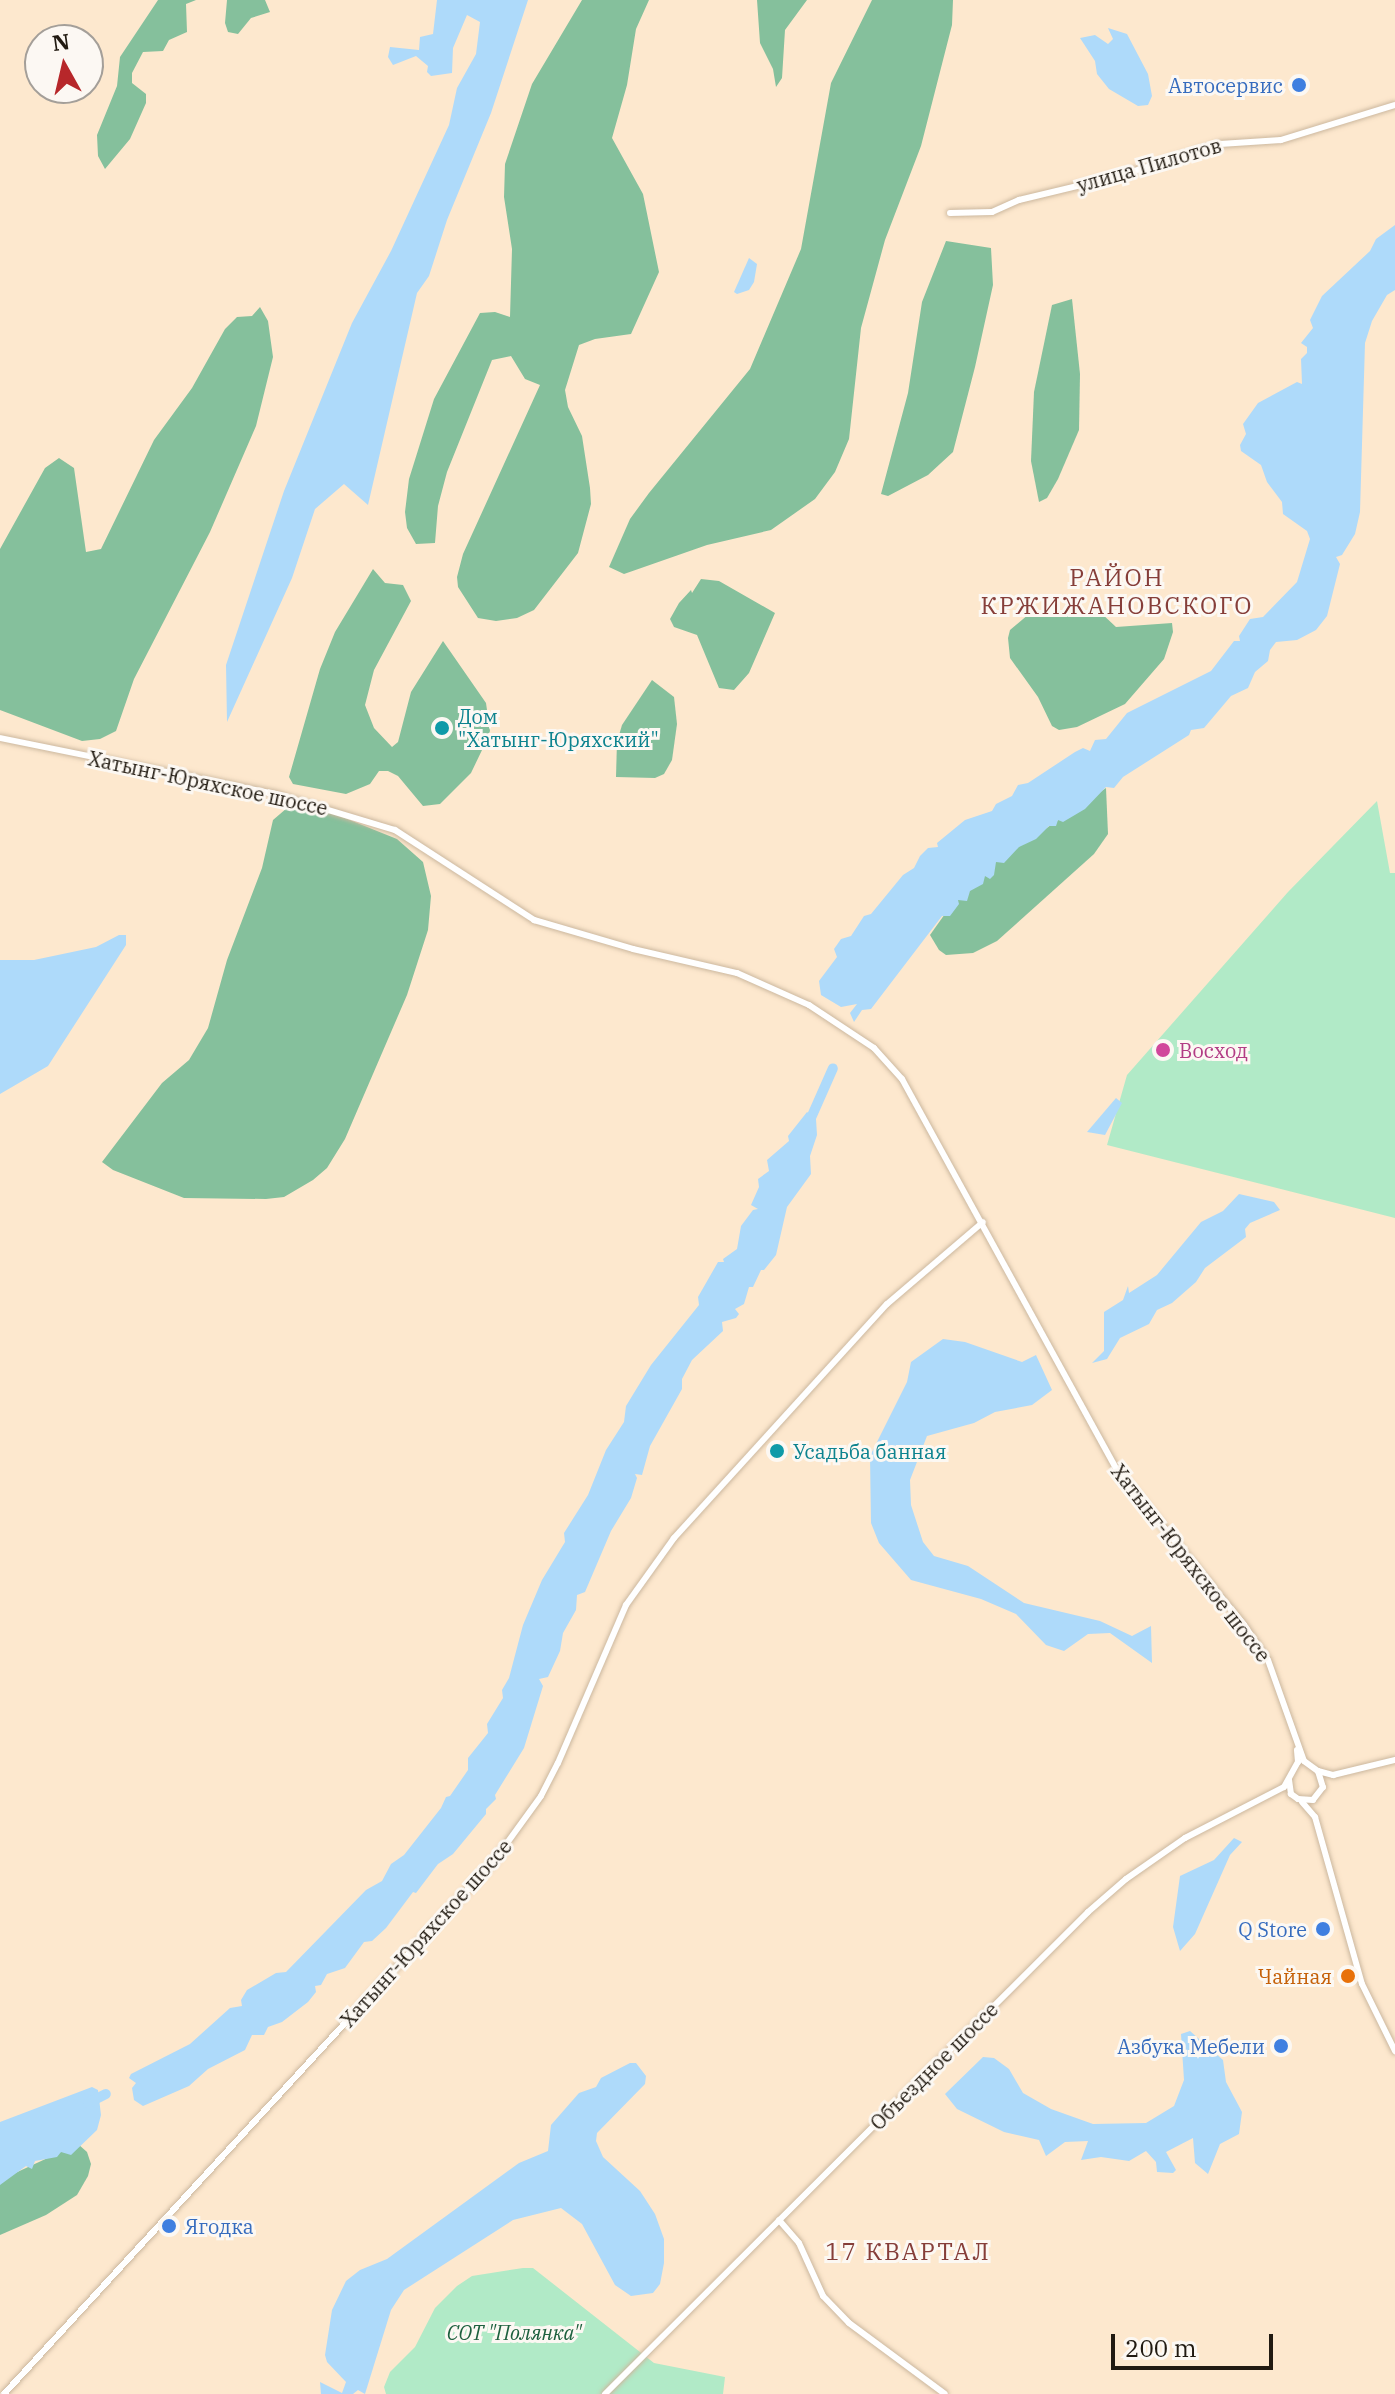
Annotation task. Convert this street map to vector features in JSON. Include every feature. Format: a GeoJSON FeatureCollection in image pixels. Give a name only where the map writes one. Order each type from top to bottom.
{"type":"FeatureCollection","features":[{"type":"Feature","properties":{"kind":"main road","name":"улица Пилотов"},"geometry":{"type":"LineString","coordinates":[[950,213],[992,212],[1019,200],[1115,177],[1220,144],[1281,140],[1395,105]]}},
{"type":"Feature","properties":{"kind":"main road","name":"Хатынг-Юряхское шоссе"},"geometry":{"type":"LineString","coordinates":[[0,738],[275,794],[342,812],[412,839],[534,920],[633,949],[737,973],[796,998],[874,1048],[896,1070],[983,1222],[1118,1472],[1264,1653],[1280,1687],[1304,1761],[1311,1767]]}},
{"type":"Feature","properties":{"kind":"main road","name":"Хатынг-Юряхское шоссе"},"geometry":{"type":"LineString","coordinates":[[4,2394],[494,1861],[541,1796],[626,1605],[660,1555],[887,1304],[983,1222]]}},
{"type":"Feature","properties":{"kind":"main road","name":"Хатынг-Юряхское шоссе"},"geometry":{"type":"LineString","coordinates":[[1291,1776],[1298,1762],[1296,1741]]}},
{"type":"Feature","properties":{"kind":"main road"},"geometry":{"type":"LineString","coordinates":[[1315,1817],[1308,1805],[1291,1794],[1291,1776],[1301,1767],[1343,1773],[1395,1760]]}},
{"type":"Feature","properties":{"kind":"main road"},"geometry":{"type":"LineString","coordinates":[[1318,1771],[1322,1790],[1314,1803],[1315,1817],[1362,1984],[1395,2051]]}},
{"type":"Feature","properties":{"kind":"main road"},"geometry":{"type":"LineString","coordinates":[[1273,1793],[1313,1800],[1343,1773]]}},
{"type":"Feature","properties":{"kind":"main road","name":"Объездное шоссе"},"geometry":{"type":"LineString","coordinates":[[605,2394],[1088,1912],[1126,1879],[1185,1838],[1284,1787],[1291,1776]]}},
{"type":"Feature","properties":{"kind":"main road"},"geometry":{"type":"LineString","coordinates":[[779,2220],[799,2243],[823,2296],[849,2323],[945,2394]]}},
{"type":"Feature","properties":{"kind":"green space"},"geometry":{"type":"Polygon","coordinates":[[[158,0],[196,0],[186,4],[187,32],[169,40],[163,51],[143,52],[132,73],[132,83],[146,94],[146,103],[130,139],[105,169],[98,156],[97,135],[117,86],[120,57],[158,0]]]}},
{"type":"Feature","properties":{"kind":"green space"},"geometry":{"type":"Polygon","coordinates":[[[227,0],[265,0],[270,12],[251,18],[238,34],[228,32],[225,23],[227,0]]]}},
{"type":"Feature","properties":{"kind":"green space"},"geometry":{"type":"Polygon","coordinates":[[[582,0],[649,0],[636,29],[627,85],[612,138],[643,194],[659,272],[631,334],[595,339],[579,345],[565,390],[568,407],[582,436],[590,488],[591,504],[578,553],[534,610],[517,618],[496,621],[478,618],[458,587],[457,577],[463,554],[540,385],[525,379],[511,356],[492,360],[447,472],[438,506],[435,543],[416,544],[407,528],[405,512],[409,479],[434,399],[480,313],[495,312],[510,317],[512,249],[504,197],[505,164],[532,84],[582,0]]]}},
{"type":"Feature","properties":{"kind":"green space"},"geometry":{"type":"Polygon","coordinates":[[[757,0],[807,0],[785,30],[782,78],[776,87],[773,69],[760,43],[757,0]]]}},
{"type":"Feature","properties":{"kind":"green space"},"geometry":{"type":"Polygon","coordinates":[[[872,0],[953,0],[952,25],[921,146],[885,240],[861,328],[849,439],[835,472],[815,499],[771,530],[707,545],[624,574],[609,567],[630,519],[750,369],[801,249],[831,83],[872,0]]]}},
{"type":"Feature","properties":{"kind":"green space"},"geometry":{"type":"Polygon","coordinates":[[[946,241],[991,248],[993,285],[975,367],[953,452],[928,475],[888,496],[881,494],[908,393],[922,302],[946,241]]]}},
{"type":"Feature","properties":{"kind":"green space"},"geometry":{"type":"Polygon","coordinates":[[[1072,299],[1080,374],[1079,430],[1058,479],[1047,498],[1039,502],[1031,461],[1034,392],[1052,305],[1072,299]]]}},
{"type":"Feature","properties":{"kind":"green space"},"geometry":{"type":"Polygon","coordinates":[[[260,307],[268,321],[273,357],[256,426],[210,532],[134,679],[116,731],[100,739],[82,741],[0,710],[0,549],[45,468],[59,458],[74,468],[86,552],[101,549],[154,440],[192,388],[225,329],[237,317],[252,316],[260,307]]]}},
{"type":"Feature","properties":{"kind":"green space"},"geometry":{"type":"Polygon","coordinates":[[[373,569],[385,583],[403,585],[411,601],[374,670],[365,705],[374,728],[392,747],[398,742],[411,692],[443,641],[486,703],[490,731],[483,748],[471,773],[440,804],[423,806],[398,776],[388,771],[379,771],[370,784],[346,794],[293,784],[289,777],[320,669],[335,632],[373,569]]]}},
{"type":"Feature","properties":{"kind":"green space"},"geometry":{"type":"Polygon","coordinates":[[[701,579],[719,581],[775,613],[749,673],[734,690],[719,688],[697,635],[674,627],[670,619],[679,603],[691,590],[692,593],[701,579]]]}},
{"type":"Feature","properties":{"kind":"green space"},"geometry":{"type":"Polygon","coordinates":[[[1100,612],[1116,627],[1172,623],[1173,632],[1164,659],[1125,704],[1077,727],[1059,730],[1052,726],[1038,697],[1010,658],[1008,638],[1010,630],[1029,614],[1100,612]]]}},
{"type":"Feature","properties":{"kind":"green space"},"geometry":{"type":"Polygon","coordinates":[[[652,680],[674,697],[677,724],[672,760],[664,774],[655,778],[616,777],[617,742],[622,725],[652,680]]]}},
{"type":"Feature","properties":{"kind":"green space"},"geometry":{"type":"Polygon","coordinates":[[[1106,788],[1108,834],[1094,854],[997,941],[973,953],[946,955],[939,950],[930,935],[969,880],[1106,788]]]}},
{"type":"Feature","properties":{"kind":"green space"},"geometry":{"type":"Polygon","coordinates":[[[1377,801],[1390,873],[1395,873],[1395,1218],[1107,1145],[1127,1075],[1288,892],[1377,801]]]}},
{"type":"Feature","properties":{"kind":"green space"},"geometry":{"type":"Polygon","coordinates":[[[287,808],[325,810],[397,839],[423,862],[431,896],[428,930],[407,995],[345,1139],[327,1168],[284,1197],[184,1198],[113,1170],[102,1162],[162,1083],[189,1060],[208,1028],[227,960],[262,868],[273,820],[287,808]]]}},
{"type":"Feature","properties":{"kind":"green space"},"geometry":{"type":"Polygon","coordinates":[[[78,2144],[87,2152],[91,2164],[77,2195],[46,2215],[0,2235],[0,2180],[78,2144]]]}},
{"type":"Feature","properties":{"kind":"green space","name":"СОТ \"Полянка\""},"geometry":{"type":"Polygon","coordinates":[[[533,2268],[654,2363],[725,2377],[723,2394],[386,2394],[384,2387],[390,2372],[415,2347],[435,2308],[457,2286],[472,2276],[533,2268]]]}},
{"type":"Feature","properties":{"kind":"water"},"geometry":{"type":"Polygon","coordinates":[[[437,0],[528,0],[491,113],[447,220],[429,276],[417,293],[368,505],[344,484],[315,509],[292,578],[227,722],[226,665],[284,491],[352,323],[391,251],[449,125],[457,88],[476,54],[480,22],[467,15],[453,48],[452,73],[431,76],[427,72],[428,66],[416,56],[393,65],[388,57],[390,47],[419,50],[420,37],[433,34],[437,0]]]}},
{"type":"Feature","properties":{"kind":"water"},"geometry":{"type":"Polygon","coordinates":[[[1108,28],[1127,34],[1148,74],[1152,96],[1148,105],[1138,106],[1109,89],[1097,74],[1095,61],[1080,38],[1095,35],[1108,44],[1113,39],[1108,28]]]}},
{"type":"Feature","properties":{"kind":"water"},"geometry":{"type":"Polygon","coordinates":[[[1395,225],[1395,290],[1387,295],[1372,321],[1365,343],[1360,512],[1355,534],[1342,555],[1336,557],[1340,564],[1327,616],[1316,630],[1297,640],[1276,642],[1270,650],[1268,661],[1255,672],[1248,688],[1231,696],[1204,728],[1191,730],[1189,735],[1123,777],[1114,788],[1106,787],[1085,809],[1063,822],[1058,820],[1056,826],[1049,826],[1036,839],[1019,847],[1004,863],[996,862],[994,875],[990,879],[985,876],[983,884],[970,891],[967,901],[958,900],[959,904],[950,916],[942,916],[871,1009],[862,1010],[854,1022],[850,1013],[857,1004],[841,1007],[821,995],[819,981],[837,957],[834,949],[841,939],[851,936],[864,916],[871,914],[903,875],[914,868],[928,848],[938,847],[937,843],[965,820],[992,811],[996,804],[1012,796],[1018,785],[1028,783],[1083,748],[1090,751],[1095,740],[1106,739],[1127,713],[1211,671],[1234,641],[1240,641],[1239,636],[1250,619],[1263,617],[1297,582],[1310,539],[1307,531],[1283,514],[1282,502],[1267,482],[1261,465],[1241,451],[1240,445],[1246,434],[1243,424],[1258,403],[1297,382],[1302,384],[1301,359],[1307,353],[1307,347],[1301,343],[1313,328],[1310,320],[1322,296],[1370,251],[1376,239],[1395,225]]]}},
{"type":"Feature","properties":{"kind":"water"},"geometry":{"type":"Polygon","coordinates":[[[749,258],[757,264],[754,282],[749,290],[737,294],[734,292],[749,258]]]}},
{"type":"Feature","properties":{"kind":"water"},"geometry":{"type":"Polygon","coordinates":[[[119,935],[126,935],[126,945],[48,1066],[0,1094],[0,960],[34,960],[96,947],[119,935]]]}},
{"type":"Feature","properties":{"kind":"water"},"geometry":{"type":"Polygon","coordinates":[[[1116,1098],[1122,1103],[1105,1135],[1087,1132],[1116,1098]]]}},
{"type":"Feature","properties":{"kind":"water"},"geometry":{"type":"Polygon","coordinates":[[[807,1112],[816,1119],[817,1135],[810,1156],[811,1174],[787,1207],[776,1255],[761,1270],[753,1287],[749,1287],[744,1304],[735,1309],[739,1314],[736,1318],[722,1322],[723,1331],[692,1360],[682,1379],[682,1389],[650,1446],[642,1475],[635,1474],[637,1478],[631,1498],[611,1531],[585,1592],[577,1595],[576,1610],[563,1633],[560,1651],[548,1677],[539,1679],[543,1686],[524,1748],[495,1795],[496,1799],[486,1809],[486,1814],[453,1854],[438,1864],[416,1893],[413,1892],[386,1928],[372,1941],[364,1942],[345,1968],[327,1974],[321,1985],[315,1986],[316,1992],[308,2002],[282,2022],[268,2027],[264,2035],[252,2035],[245,2050],[208,2069],[189,2086],[143,2106],[134,2100],[132,2088],[136,2083],[129,2078],[131,2074],[190,2044],[230,2008],[242,2006],[241,2000],[247,1990],[276,1973],[286,1972],[366,1890],[382,1881],[391,1864],[404,1855],[468,1770],[468,1758],[488,1733],[487,1724],[503,1698],[502,1690],[509,1678],[523,1625],[542,1580],[565,1542],[564,1533],[588,1495],[606,1450],[624,1422],[626,1406],[651,1365],[699,1305],[698,1297],[718,1262],[724,1262],[723,1259],[737,1249],[741,1226],[753,1210],[758,1209],[751,1205],[759,1187],[758,1179],[769,1171],[767,1160],[789,1141],[788,1136],[807,1112]]]}},
{"type":"Feature","properties":{"kind":"water"},"geometry":{"type":"Polygon","coordinates":[[[1239,1194],[1274,1202],[1280,1210],[1250,1223],[1245,1229],[1246,1237],[1205,1268],[1196,1282],[1172,1303],[1157,1310],[1149,1324],[1120,1338],[1107,1359],[1092,1363],[1104,1351],[1104,1312],[1123,1300],[1128,1286],[1129,1293],[1157,1275],[1201,1222],[1223,1211],[1239,1194]]]}},
{"type":"Feature","properties":{"kind":"water"},"geometry":{"type":"Polygon","coordinates":[[[943,1339],[965,1342],[1022,1362],[1036,1355],[1052,1390],[1032,1405],[995,1412],[974,1423],[927,1436],[910,1480],[911,1505],[923,1542],[934,1556],[968,1566],[1024,1603],[1100,1621],[1132,1636],[1151,1626],[1152,1663],[1110,1633],[1088,1634],[1064,1651],[1046,1645],[1016,1614],[981,1599],[911,1580],[879,1543],[871,1523],[870,1456],[907,1382],[911,1362],[943,1339]]]}},
{"type":"Feature","properties":{"kind":"water"},"geometry":{"type":"Polygon","coordinates":[[[1234,1838],[1242,1842],[1230,1855],[1195,1934],[1180,1951],[1173,1927],[1180,1876],[1214,1860],[1234,1838]]]}},
{"type":"Feature","properties":{"kind":"water"},"geometry":{"type":"Polygon","coordinates":[[[1190,2031],[1223,2060],[1226,2082],[1242,2112],[1239,2134],[1220,2144],[1208,2174],[1195,2163],[1193,2138],[1166,2152],[1176,2170],[1173,2173],[1157,2172],[1156,2162],[1146,2151],[1129,2161],[1101,2157],[1081,2160],[1088,2141],[1065,2142],[1046,2156],[1039,2140],[1004,2132],[957,2109],[945,2094],[983,2057],[994,2058],[1009,2069],[1023,2093],[1051,2109],[1093,2124],[1146,2123],[1174,2106],[1184,2080],[1181,2034],[1190,2031]]]}},
{"type":"Feature","properties":{"kind":"water"},"geometry":{"type":"Polygon","coordinates":[[[636,2063],[646,2076],[645,2084],[597,2133],[596,2141],[603,2157],[640,2191],[655,2214],[664,2239],[664,2263],[660,2284],[653,2293],[631,2296],[615,2285],[582,2224],[561,2208],[513,2220],[404,2290],[391,2310],[365,2394],[358,2390],[353,2394],[321,2394],[320,2382],[342,2393],[346,2382],[327,2362],[325,2355],[332,2310],[346,2281],[360,2270],[387,2259],[519,2163],[548,2151],[551,2125],[579,2093],[596,2087],[601,2078],[636,2063]]]}},
{"type":"Feature","properties":{"kind":"water"},"geometry":{"type":"Polygon","coordinates":[[[92,2087],[98,2090],[101,2115],[97,2130],[71,2155],[61,2152],[57,2157],[35,2161],[32,2169],[26,2166],[0,2185],[0,2122],[92,2087]]]}},
{"type":"Feature","properties":{"kind":"waterway"},"geometry":{"type":"LineString","coordinates":[[807,1127],[833,1068]]}},
{"type":"Feature","properties":{"kind":"waterway"},"geometry":{"type":"LineString","coordinates":[[88,2103],[106,2094]]}},
{"type":"Feature","properties":{"kind":"place","name":"Автосервис"},"geometry":{"type":"Point","coordinates":[1299,85]}},
{"type":"Feature","properties":{"kind":"place","name":"Дом \"Хатынг-Юряхский\""},"geometry":{"type":"Point","coordinates":[442,728]}},
{"type":"Feature","properties":{"kind":"place","name":"Восход"},"geometry":{"type":"Point","coordinates":[1163,1050]}},
{"type":"Feature","properties":{"kind":"place","name":"Усадьба банная"},"geometry":{"type":"Point","coordinates":[777,1451]}},
{"type":"Feature","properties":{"kind":"place","name":"Q Store"},"geometry":{"type":"Point","coordinates":[1323,1929]}},
{"type":"Feature","properties":{"kind":"place","name":"Чайная"},"geometry":{"type":"Point","coordinates":[1348,1976]}},
{"type":"Feature","properties":{"kind":"place","name":"Азбука Мебели"},"geometry":{"type":"Point","coordinates":[1281,2046]}},
{"type":"Feature","properties":{"kind":"place","name":"Ягодка"},"geometry":{"type":"Point","coordinates":[169,2226]}},
{"type":"Feature","properties":{"kind":"district","name":"РАЙОН КРЖИЖАНОВСКОГО"},"geometry":{"type":"Point","coordinates":[1117,592]}},
{"type":"Feature","properties":{"kind":"district","name":"17 КВАРТАЛ"},"geometry":{"type":"Point","coordinates":[908,2252]}}]}
